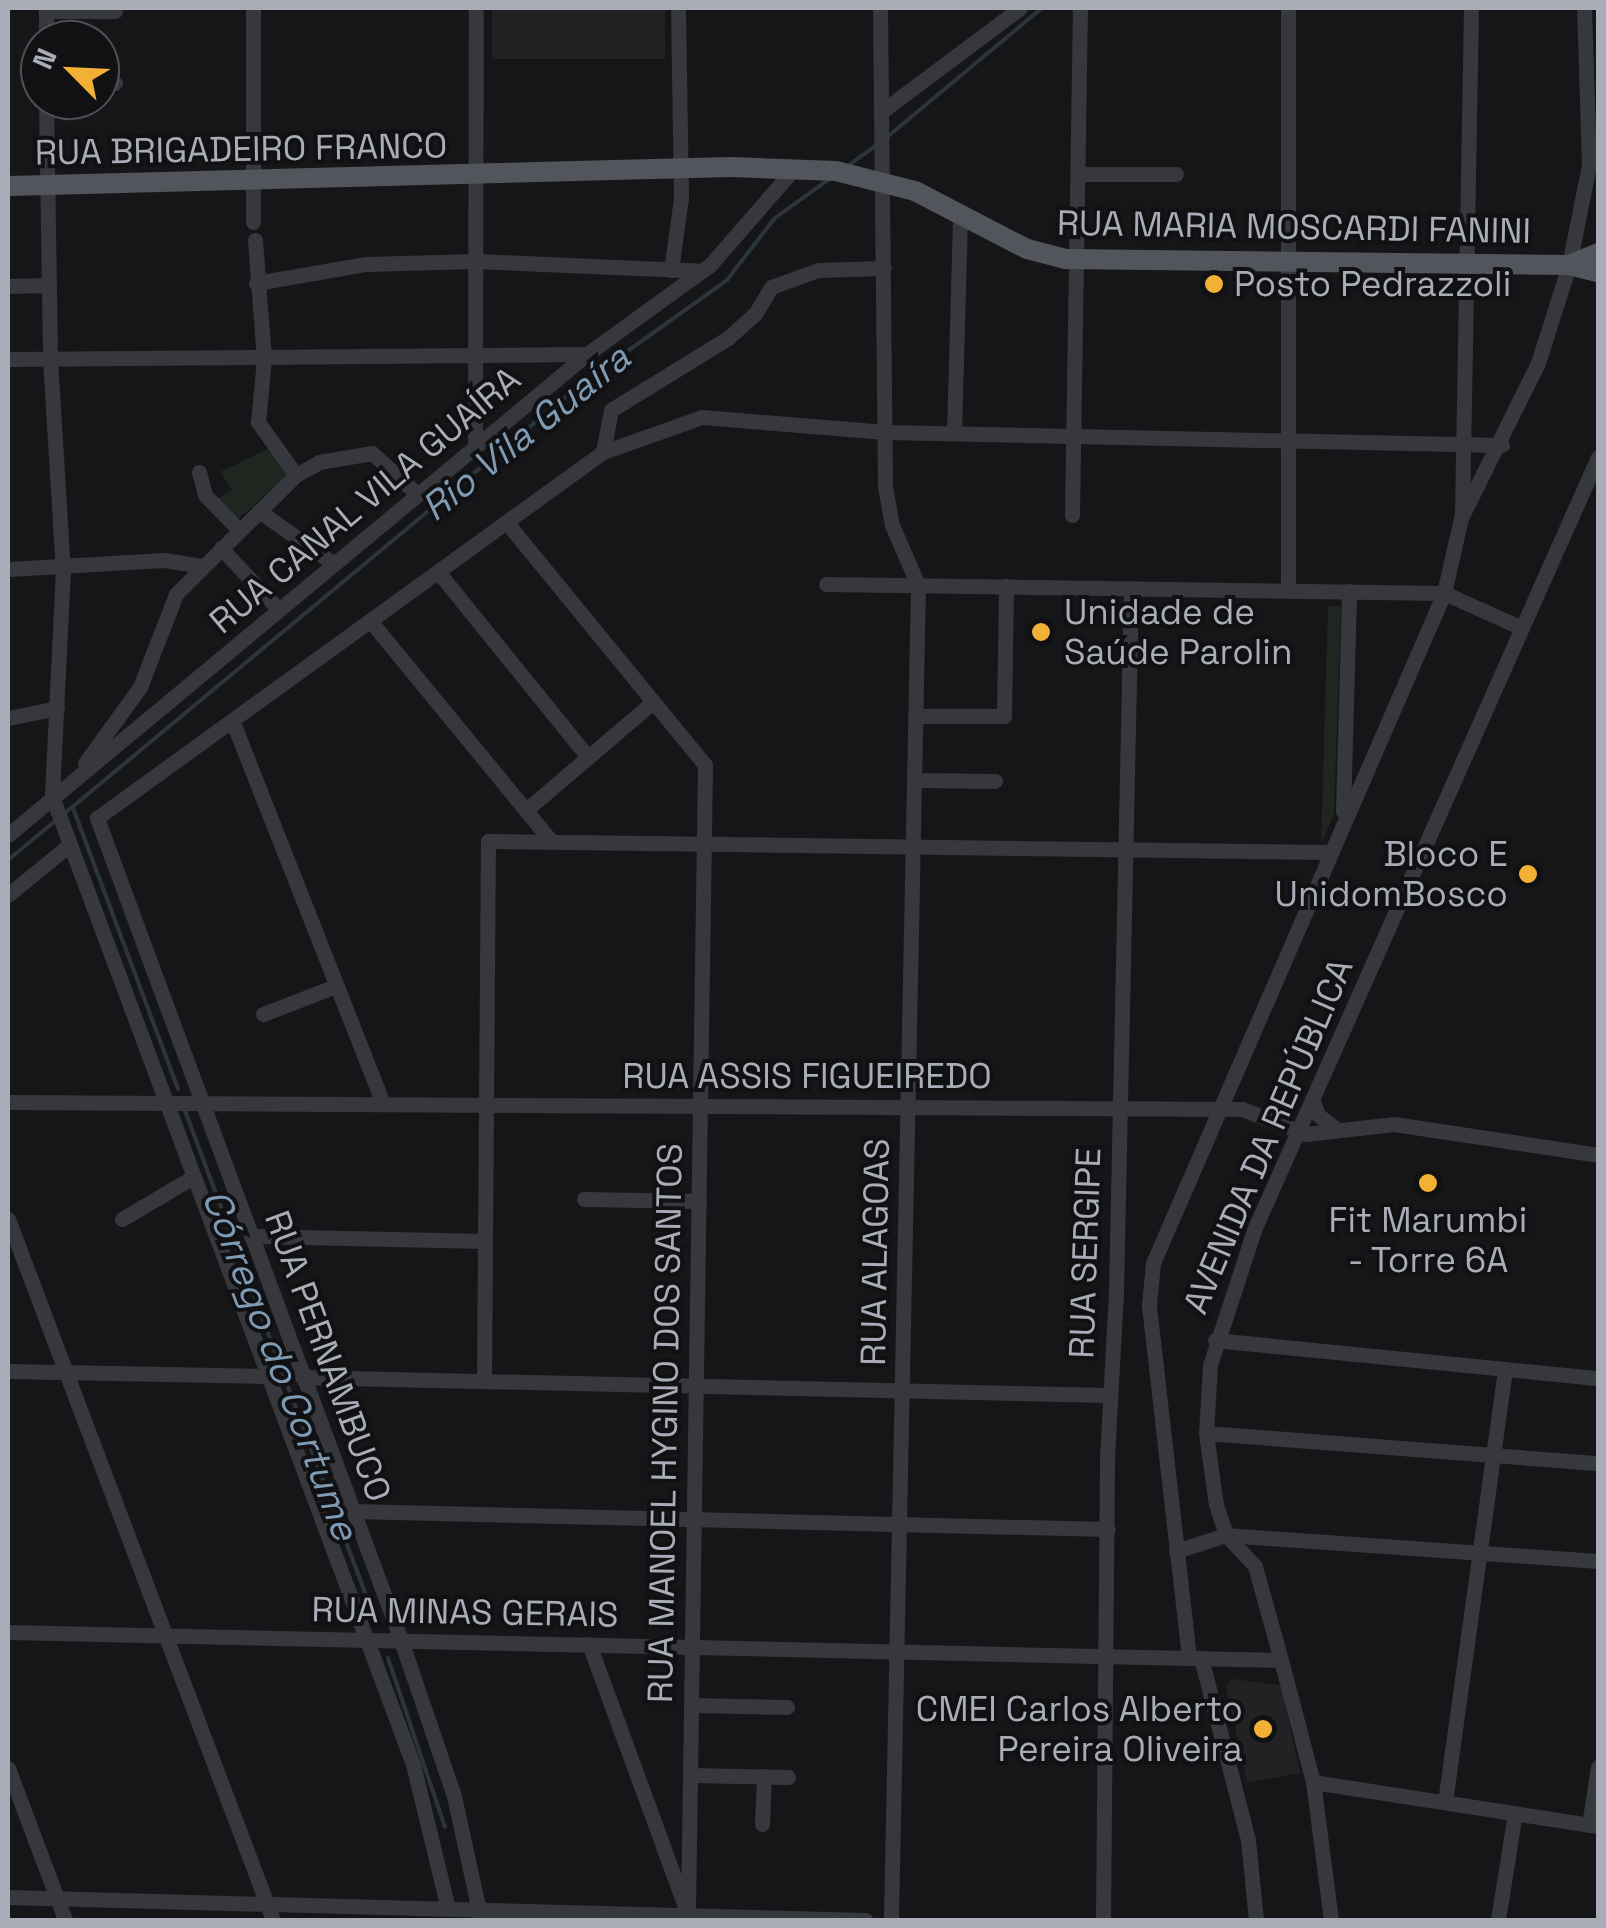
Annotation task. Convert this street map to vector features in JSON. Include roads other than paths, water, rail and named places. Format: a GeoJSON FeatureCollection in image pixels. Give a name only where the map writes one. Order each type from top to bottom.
{"type":"FeatureCollection","features":[{"type":"Feature","properties":{"kind":"main road","name":"RUA BRIGADEIRO FRANCO"},"geometry":{"type":"LineString","coordinates":[[8,186],[820,170],[884,180]]}},
{"type":"Feature","properties":{"kind":"main road","name":"RUA MARIA MOSCARDI FANINI"},"geometry":{"type":"LineString","coordinates":[[884,180],[1027,249],[1077,260],[1569,266],[1598,272]]}},
{"type":"Feature","properties":{"kind":"main road"},"geometry":{"type":"LineString","coordinates":[[1569,266],[1598,253]]}},
{"type":"Feature","properties":{"kind":"street"},"geometry":{"type":"LineString","coordinates":[[253,222],[254,8]]}},
{"type":"Feature","properties":{"kind":"street"},"geometry":{"type":"LineString","coordinates":[[476,8],[476,447]]}},
{"type":"Feature","properties":{"kind":"street"},"geometry":{"type":"LineString","coordinates":[[671,270],[679,174],[678,8]]}},
{"type":"Feature","properties":{"kind":"street"},"geometry":{"type":"LineString","coordinates":[[880,8],[888,515],[918,585]]}},
{"type":"Feature","properties":{"kind":"street"},"geometry":{"type":"LineString","coordinates":[[880,112],[1020,8]]}},
{"type":"Feature","properties":{"kind":"street"},"geometry":{"type":"LineString","coordinates":[[1072,515],[1080,8]]}},
{"type":"Feature","properties":{"kind":"street"},"geometry":{"type":"LineString","coordinates":[[1288,8],[1288,590]]}},
{"type":"Feature","properties":{"kind":"street"},"geometry":{"type":"LineString","coordinates":[[1256,1920],[1248,1840],[1195,1658],[1176,1552],[1148,1291],[1158,1246],[1216,1109],[1444,593],[1462,518],[1470,264],[1471,8]]}},
{"type":"Feature","properties":{"kind":"street"},"geometry":{"type":"LineString","coordinates":[[1462,518],[1502,445],[1569,266],[1591,144],[1584,8]]}},
{"type":"Feature","properties":{"kind":"street"},"geometry":{"type":"LineString","coordinates":[[46,9],[115,11]]}},
{"type":"Feature","properties":{"kind":"street"},"geometry":{"type":"LineString","coordinates":[[46,120],[50,359],[63,570],[56,810]]}},
{"type":"Feature","properties":{"kind":"street","name":"RUA CANAL VILA GUAÍRA"},"geometry":{"type":"LineString","coordinates":[[8,835],[29,815],[56,810],[76,776],[586,354],[702,271],[784,171]]}},
{"type":"Feature","properties":{"kind":"street"},"geometry":{"type":"LineString","coordinates":[[1079,174],[1176,174]]}},
{"type":"Feature","properties":{"kind":"street"},"geometry":{"type":"LineString","coordinates":[[954,434],[960,214]]}},
{"type":"Feature","properties":{"kind":"street"},"geometry":{"type":"LineString","coordinates":[[255,240],[264,359],[260,429],[296,476]]}},
{"type":"Feature","properties":{"kind":"street"},"geometry":{"type":"LineString","coordinates":[[256,282],[352,264],[476,261],[702,271]]}},
{"type":"Feature","properties":{"kind":"street"},"geometry":{"type":"LineString","coordinates":[[603,452],[611,410],[728,338],[756,314],[771,288],[818,270],[884,268]]}},
{"type":"Feature","properties":{"kind":"street"},"geometry":{"type":"LineString","coordinates":[[8,286],[48,285]]}},
{"type":"Feature","properties":{"kind":"street"},"geometry":{"type":"LineString","coordinates":[[8,358],[475,360],[586,354]]}},
{"type":"Feature","properties":{"kind":"street"},"geometry":{"type":"LineString","coordinates":[[384,1104],[234,725],[603,452],[702,417],[885,432],[1502,445]]}},
{"type":"Feature","properties":{"kind":"street"},"geometry":{"type":"LineString","coordinates":[[76,776],[140,687],[169,604],[202,566],[296,476],[319,462],[372,454],[418,495]]}},
{"type":"Feature","properties":{"kind":"street","name":"AVENIDA DA REPÚBLICA"},"geometry":{"type":"LineString","coordinates":[[1331,1920],[1314,1782],[1281,1660],[1251,1556],[1226,1534],[1206,1433],[1215,1340],[1312,1098],[1598,456]]}},
{"type":"Feature","properties":{"kind":"street"},"geometry":{"type":"LineString","coordinates":[[199,472],[205,496],[239,530]]}},
{"type":"Feature","properties":{"kind":"street"},"geometry":{"type":"LineString","coordinates":[[259,511],[334,564]]}},
{"type":"Feature","properties":{"kind":"street","name":"RUA MANOEL HYGINO DOS SANTOS"},"geometry":{"type":"LineString","coordinates":[[507,523],[705,765],[689,1918]]}},
{"type":"Feature","properties":{"kind":"street"},"geometry":{"type":"LineString","coordinates":[[221,548],[279,610]]}},
{"type":"Feature","properties":{"kind":"street"},"geometry":{"type":"LineString","coordinates":[[8,569],[63,570],[164,560],[202,566]]}},
{"type":"Feature","properties":{"kind":"street"},"geometry":{"type":"LineString","coordinates":[[439,573],[588,757]]}},
{"type":"Feature","properties":{"kind":"street"},"geometry":{"type":"LineString","coordinates":[[826,584],[1444,593],[1522,628]]}},
{"type":"Feature","properties":{"kind":"street","name":"RUA ALAGOAS"},"geometry":{"type":"LineString","coordinates":[[891,1920],[918,585]]}},
{"type":"Feature","properties":{"kind":"street"},"geometry":{"type":"LineString","coordinates":[[916,716],[1004,716],[1006,586]]}},
{"type":"Feature","properties":{"kind":"street","name":"RUA SERGIPE"},"geometry":{"type":"LineString","coordinates":[[1103,1920],[1109,1395],[1116,1291],[1132,588]]}},
{"type":"Feature","properties":{"kind":"street"},"geometry":{"type":"LineString","coordinates":[[1343,820],[1349,592]]}},
{"type":"Feature","properties":{"kind":"street"},"geometry":{"type":"LineString","coordinates":[[372,623],[552,842]]}},
{"type":"Feature","properties":{"kind":"street"},"geometry":{"type":"LineString","coordinates":[[526,810],[654,702]]}},
{"type":"Feature","properties":{"kind":"street"},"geometry":{"type":"LineString","coordinates":[[8,718],[58,708]]}},
{"type":"Feature","properties":{"kind":"street","name":"RUA PERNAMBUCO"},"geometry":{"type":"LineString","coordinates":[[234,725],[96,818],[402,1640],[454,1796],[478,1915]]}},
{"type":"Feature","properties":{"kind":"street"},"geometry":{"type":"LineString","coordinates":[[914,780],[995,781]]}},
{"type":"Feature","properties":{"kind":"street","name":"RUA PERNAMBUCO"},"geometry":{"type":"LineString","coordinates":[[56,810],[420,1788],[448,1909]]}},
{"type":"Feature","properties":{"kind":"street"},"geometry":{"type":"LineString","coordinates":[[8,817],[29,815]]}},
{"type":"Feature","properties":{"kind":"street"},"geometry":{"type":"LineString","coordinates":[[484,1382],[488,841],[1329,852]]}},
{"type":"Feature","properties":{"kind":"street"},"geometry":{"type":"LineString","coordinates":[[8,895],[69,845]]}},
{"type":"Feature","properties":{"kind":"street"},"geometry":{"type":"LineString","coordinates":[[263,1014],[336,986]]}},
{"type":"Feature","properties":{"kind":"street"},"geometry":{"type":"LineString","coordinates":[[1312,1098],[1318,1115],[1337,1130]]}},
{"type":"Feature","properties":{"kind":"street","name":"RUA ASSIS FIGUEIREDO"},"geometry":{"type":"LineString","coordinates":[[8,1102],[1248,1110],[1297,1133],[1394,1124],[1598,1156]]}},
{"type":"Feature","properties":{"kind":"street"},"geometry":{"type":"LineString","coordinates":[[122,1219],[193,1177]]}},
{"type":"Feature","properties":{"kind":"street"},"geometry":{"type":"LineString","coordinates":[[584,1199],[699,1201]]}},
{"type":"Feature","properties":{"kind":"street"},"geometry":{"type":"LineString","coordinates":[[8,1219],[273,1920]]}},
{"type":"Feature","properties":{"kind":"street"},"geometry":{"type":"LineString","coordinates":[[252,1236],[485,1241]]}},
{"type":"Feature","properties":{"kind":"street"},"geometry":{"type":"LineString","coordinates":[[1116,1291],[1148,1291]]}},
{"type":"Feature","properties":{"kind":"street"},"geometry":{"type":"LineString","coordinates":[[1215,1340],[1505,1372],[1598,1378]]}},
{"type":"Feature","properties":{"kind":"street"},"geometry":{"type":"LineString","coordinates":[[8,1371],[265,1376]]}},
{"type":"Feature","properties":{"kind":"street"},"geometry":{"type":"LineString","coordinates":[[1446,1802],[1505,1372]]}},
{"type":"Feature","properties":{"kind":"street"},"geometry":{"type":"LineString","coordinates":[[302,1377],[1109,1395]]}},
{"type":"Feature","properties":{"kind":"street"},"geometry":{"type":"LineString","coordinates":[[1206,1433],[1598,1463]]}},
{"type":"Feature","properties":{"kind":"street"},"geometry":{"type":"LineString","coordinates":[[353,1511],[1108,1529]]}},
{"type":"Feature","properties":{"kind":"street"},"geometry":{"type":"LineString","coordinates":[[1176,1552],[1226,1534],[1598,1561]]}},
{"type":"Feature","properties":{"kind":"street","name":"RUA MINAS GERAIS"},"geometry":{"type":"LineString","coordinates":[[8,1632],[1281,1660]]}},
{"type":"Feature","properties":{"kind":"street"},"geometry":{"type":"LineString","coordinates":[[589,1644],[689,1918]]}},
{"type":"Feature","properties":{"kind":"street"},"geometry":{"type":"LineString","coordinates":[[691,1705],[786,1707]]}},
{"type":"Feature","properties":{"kind":"street"},"geometry":{"type":"LineString","coordinates":[[1314,1782],[1594,1826],[1598,1766]]}},
{"type":"Feature","properties":{"kind":"street"},"geometry":{"type":"LineString","coordinates":[[8,1768],[65,1920]]}},
{"type":"Feature","properties":{"kind":"street"},"geometry":{"type":"LineString","coordinates":[[690,1775],[788,1777]]}},
{"type":"Feature","properties":{"kind":"street"},"geometry":{"type":"LineString","coordinates":[[762,1824],[764,1776]]}},
{"type":"Feature","properties":{"kind":"street"},"geometry":{"type":"LineString","coordinates":[[1498,1920],[1515,1813]]}},
{"type":"Feature","properties":{"kind":"street"},"geometry":{"type":"LineString","coordinates":[[8,1897],[448,1909],[478,1915],[866,1920]]}},
{"type":"Feature","properties":{"kind":"waterway","name":"Rio Vila Guaíra"},"geometry":{"type":"LineString","coordinates":[[886,138],[1042,8]]}},
{"type":"Feature","properties":{"kind":"waterway","name":"Rio Vila Guaíra"},"geometry":{"type":"LineString","coordinates":[[849,165],[878,144]]}},
{"type":"Feature","properties":{"kind":"waterway","name":"Rio Vila Guaíra"},"geometry":{"type":"LineString","coordinates":[[65,813],[580,385],[727,280],[775,218],[829,179]]}},
{"type":"Feature","properties":{"kind":"waterway","name":"Córrego do Cortume"},"geometry":{"type":"LineString","coordinates":[[73,808],[178,1089]]}},
{"type":"Feature","properties":{"kind":"waterway","name":"Rio Vila Guaíra"},"geometry":{"type":"LineString","coordinates":[[8,860],[54,822]]}},
{"type":"Feature","properties":{"kind":"waterway","name":"Córrego do Cortume"},"geometry":{"type":"LineString","coordinates":[[184,1108],[376,1622]]}},
{"type":"Feature","properties":{"kind":"waterway","name":"Córrego do Cortume"},"geometry":{"type":"LineString","coordinates":[[388,1658],[445,1827]]}},
{"type":"Feature","properties":{"kind":"place","name":"Posto Pedrazzoli"},"geometry":{"type":"Point","coordinates":[1214,284]}},
{"type":"Feature","properties":{"kind":"place","name":"Unidade de Saúde Parolin"},"geometry":{"type":"Point","coordinates":[1041,632]}},
{"type":"Feature","properties":{"kind":"place","name":"Bloco E UnidomBosco"},"geometry":{"type":"Point","coordinates":[1528,874]}},
{"type":"Feature","properties":{"kind":"place","name":"Fit Marumbi - Torre 6A"},"geometry":{"type":"Point","coordinates":[1428,1183]}},
{"type":"Feature","properties":{"kind":"place","name":"CMEI Carlos Alberto Pereira Oliveira"},"geometry":{"type":"Point","coordinates":[1263,1729]}}]}
